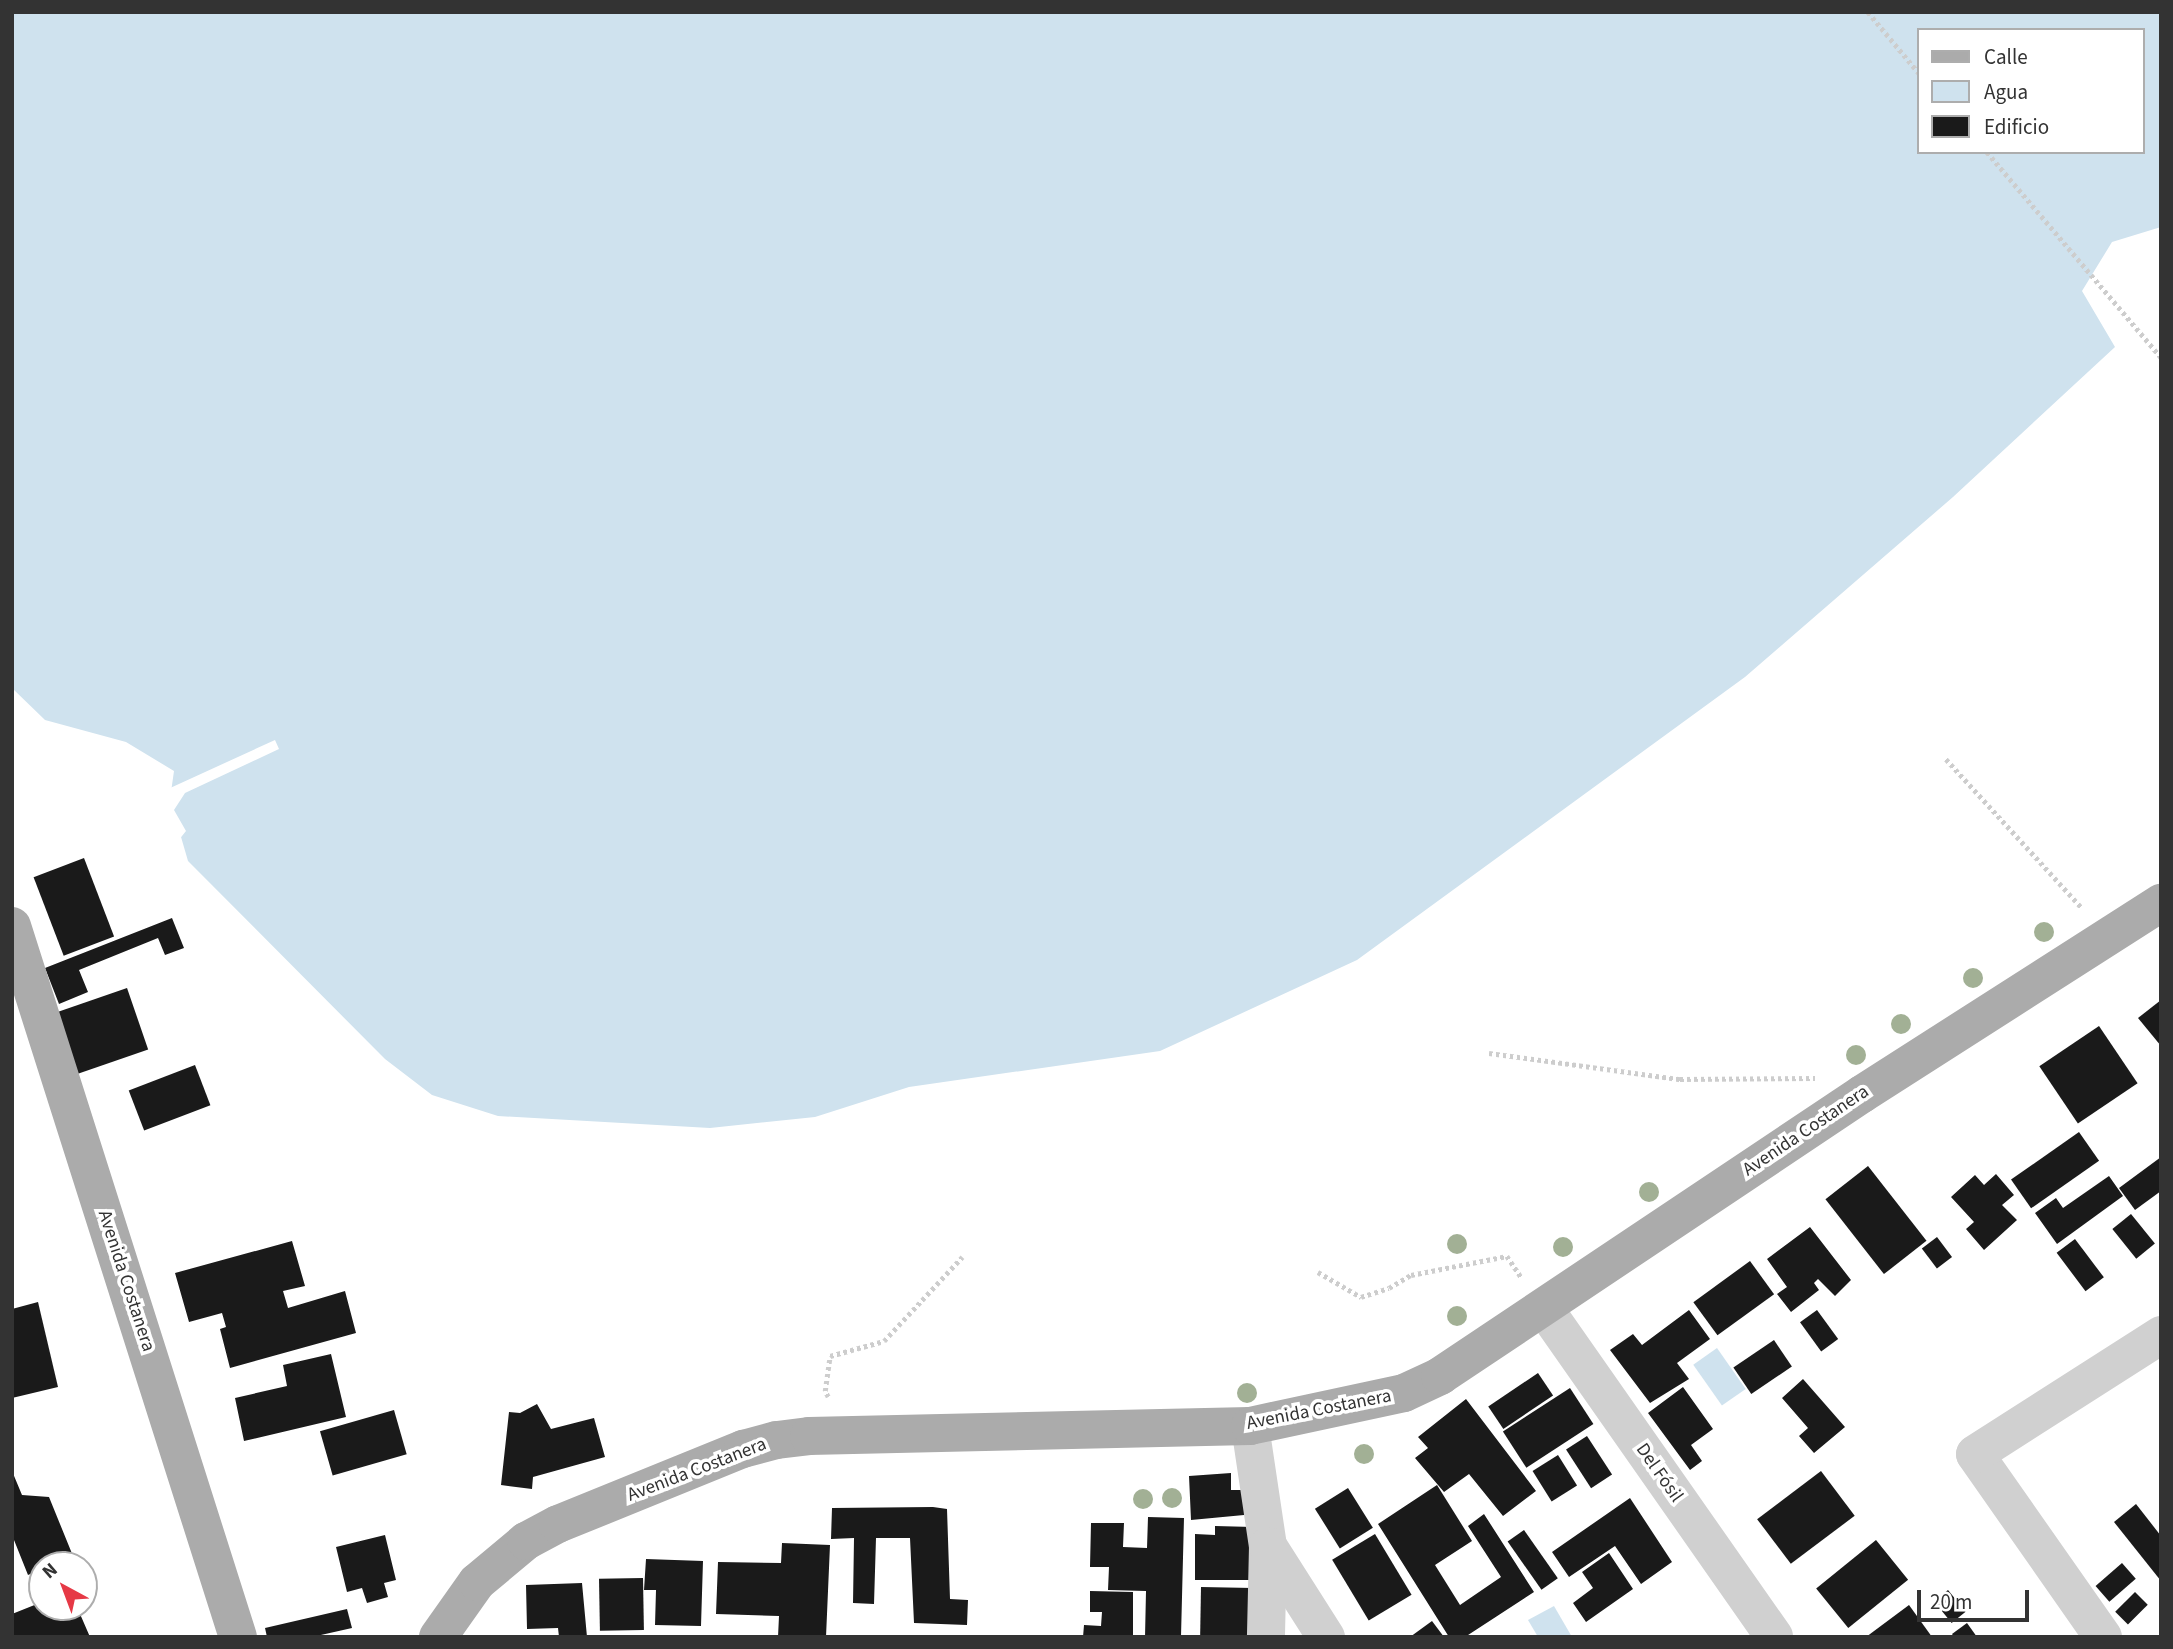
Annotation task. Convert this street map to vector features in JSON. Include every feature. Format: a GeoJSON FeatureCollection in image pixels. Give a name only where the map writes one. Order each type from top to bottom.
{"type":"FeatureCollection","features":[{"type":"Feature","properties":{"kind":"main road","name":"Avenida Costanera"},"geometry":{"type":"LineString","coordinates":[[442,1634],[477,1582],[526,1541],[558,1524],[743,1449],[777,1440],[1250,1426],[1404,1393],[1440,1376],[1862,1094],[2151,910]]}},
{"type":"Feature","properties":{"kind":"main road","name":"Avenida Costanera"},"geometry":{"type":"LineString","coordinates":[[12,926],[238,1637]]}},
{"type":"Feature","properties":{"kind":"street","name":"Del Fósil"},"geometry":{"type":"LineString","coordinates":[[1544,1308],[1774,1637]]}},
{"type":"Feature","properties":{"kind":"street"},"geometry":{"type":"LineString","coordinates":[[2104,1637],[1975,1454],[2161,1335]]}},
{"type":"Feature","properties":{"kind":"street"},"geometry":{"type":"LineString","coordinates":[[1250,1426],[1268,1546],[1266,1637]]}},
{"type":"Feature","properties":{"kind":"street"},"geometry":{"type":"LineString","coordinates":[[1268,1546],[1326,1637]]}},
{"type":"Feature","properties":{"kind":"path"},"geometry":{"type":"LineString","coordinates":[[1867,12],[1918,72]]}},
{"type":"Feature","properties":{"kind":"path"},"geometry":{"type":"LineString","coordinates":[[1989,154],[2161,356]]}},
{"type":"Feature","properties":{"kind":"path"},"geometry":{"type":"LineString","coordinates":[[1946,759],[2088,914],[2151,910]]}},
{"type":"Feature","properties":{"kind":"path"},"geometry":{"type":"LineString","coordinates":[[1489,1053],[1680,1079],[1809,1077],[1862,1094]]}},
{"type":"Feature","properties":{"kind":"path"},"geometry":{"type":"LineString","coordinates":[[848,1436],[825,1391],[830,1356],[884,1341],[962,1256]]}},
{"type":"Feature","properties":{"kind":"path"},"geometry":{"type":"LineString","coordinates":[[1318,1272],[1361,1297],[1389,1288],[1411,1275],[1507,1256],[1544,1308]]}},
{"type":"Feature","properties":{"kind":"water"},"geometry":{"type":"Polygon","coordinates":[[[12,12],[2161,12],[2161,227],[2112,242],[2082,291],[2115,347],[1953,497],[1745,677],[1357,960],[1160,1051],[909,1087],[815,1117],[710,1128],[498,1116],[432,1095],[385,1059],[188,861],[170,799],[174,771],[126,742],[45,720],[12,688],[12,12]]]}},
{"type":"Feature","properties":{"kind":"water"},"geometry":{"type":"Polygon","coordinates":[[[1717,1348],[1746,1389],[1722,1406],[1693,1365],[1717,1348]]]}},
{"type":"Feature","properties":{"kind":"water"},"geometry":{"type":"Polygon","coordinates":[[[1554,1606],[1572,1637],[1538,1637],[1528,1620],[1554,1606]]]}},
{"type":"Feature","properties":{"kind":"pier"},"geometry":{"type":"Polygon","coordinates":[[[275,740],[279,749],[185,793],[174,810],[186,831],[178,841],[167,800],[168,789],[275,740]]]}},
{"type":"Feature","properties":{"kind":"building"},"geometry":{"type":"Polygon","coordinates":[[[84,858],[114,936],[64,956],[34,877],[84,858]]]}},
{"type":"Feature","properties":{"kind":"building"},"geometry":{"type":"Polygon","coordinates":[[[172,918],[184,948],[165,955],[158,938],[79,970],[88,992],[59,1004],[45,968],[172,918]]]}},
{"type":"Feature","properties":{"kind":"building"},"geometry":{"type":"Polygon","coordinates":[[[127,988],[148,1049],[77,1074],[56,1012],[127,988]]]}},
{"type":"Feature","properties":{"kind":"building"},"geometry":{"type":"Polygon","coordinates":[[[2161,1000],[2161,1046],[2138,1018],[2161,1000]]]}},
{"type":"Feature","properties":{"kind":"building"},"geometry":{"type":"Polygon","coordinates":[[[2099,1026],[2138,1083],[2078,1123],[2039,1066],[2099,1026]]]}},
{"type":"Feature","properties":{"kind":"building"},"geometry":{"type":"Polygon","coordinates":[[[195,1065],[210,1105],[144,1131],[129,1090],[195,1065]]]}},
{"type":"Feature","properties":{"kind":"building"},"geometry":{"type":"Polygon","coordinates":[[[2079,1132],[2099,1161],[2031,1208],[2011,1180],[2079,1132]]]}},
{"type":"Feature","properties":{"kind":"building"},"geometry":{"type":"Polygon","coordinates":[[[2161,1157],[2161,1191],[2135,1210],[2119,1188],[2161,1157]]]}},
{"type":"Feature","properties":{"kind":"building"},"geometry":{"type":"Polygon","coordinates":[[[1868,1166],[1926,1241],[1884,1274],[1825,1199],[1868,1166]]]}},
{"type":"Feature","properties":{"kind":"building"},"geometry":{"type":"Polygon","coordinates":[[[1996,1174],[2014,1195],[2002,1205],[2017,1220],[1984,1250],[1966,1229],[1974,1222],[1951,1197],[1975,1175],[1984,1185],[1996,1174]]]}},
{"type":"Feature","properties":{"kind":"building"},"geometry":{"type":"Polygon","coordinates":[[[2109,1176],[2123,1196],[2057,1244],[2035,1213],[2056,1198],[2063,1208],[2109,1176]]]}},
{"type":"Feature","properties":{"kind":"building"},"geometry":{"type":"Polygon","coordinates":[[[2131,1214],[2155,1244],[2136,1259],[2112,1229],[2131,1214]]]}},
{"type":"Feature","properties":{"kind":"building"},"geometry":{"type":"Polygon","coordinates":[[[1810,1227],[1851,1280],[1835,1296],[1818,1279],[1814,1283],[1819,1290],[1791,1312],[1777,1294],[1787,1287],[1767,1259],[1810,1227]]]}},
{"type":"Feature","properties":{"kind":"building"},"geometry":{"type":"Polygon","coordinates":[[[1937,1237],[1952,1257],[1937,1268],[1922,1248],[1937,1237]]]}},
{"type":"Feature","properties":{"kind":"building"},"geometry":{"type":"Polygon","coordinates":[[[2075,1239],[2104,1277],[2086,1291],[2057,1253],[2075,1239]]]}},
{"type":"Feature","properties":{"kind":"building"},"geometry":{"type":"Polygon","coordinates":[[[292,1241],[305,1286],[283,1291],[288,1308],[345,1291],[356,1333],[230,1368],[220,1329],[226,1327],[222,1313],[189,1322],[175,1273],[292,1241]]]}},
{"type":"Feature","properties":{"kind":"building"},"geometry":{"type":"Polygon","coordinates":[[[1750,1261],[1774,1294],[1717,1335],[1693,1302],[1750,1261]]]}},
{"type":"Feature","properties":{"kind":"building"},"geometry":{"type":"Polygon","coordinates":[[[38,1302],[58,1387],[12,1398],[12,1309],[38,1302]]]}},
{"type":"Feature","properties":{"kind":"building"},"geometry":{"type":"Polygon","coordinates":[[[1689,1310],[1710,1339],[1677,1363],[1689,1379],[1650,1403],[1610,1350],[1633,1334],[1642,1345],[1689,1310]]]}},
{"type":"Feature","properties":{"kind":"building"},"geometry":{"type":"Polygon","coordinates":[[[1817,1310],[1838,1339],[1821,1351],[1800,1322],[1817,1310]]]}},
{"type":"Feature","properties":{"kind":"building"},"geometry":{"type":"Polygon","coordinates":[[[1774,1340],[1792,1367],[1751,1394],[1733,1367],[1774,1340]]]}},
{"type":"Feature","properties":{"kind":"building"},"geometry":{"type":"Polygon","coordinates":[[[331,1354],[346,1417],[244,1441],[235,1398],[287,1386],[283,1365],[331,1354]]]}},
{"type":"Feature","properties":{"kind":"building"},"geometry":{"type":"Polygon","coordinates":[[[1538,1373],[1553,1395],[1503,1429],[1488,1407],[1538,1373]]]}},
{"type":"Feature","properties":{"kind":"building"},"geometry":{"type":"Polygon","coordinates":[[[1803,1379],[1845,1427],[1814,1453],[1799,1436],[1808,1428],[1782,1398],[1803,1379]]]}},
{"type":"Feature","properties":{"kind":"building"},"geometry":{"type":"Polygon","coordinates":[[[1683,1387],[1713,1429],[1691,1445],[1702,1461],[1690,1470],[1648,1413],[1683,1387]]]}},
{"type":"Feature","properties":{"kind":"building"},"geometry":{"type":"Polygon","coordinates":[[[1570,1388],[1593,1424],[1526,1468],[1503,1432],[1570,1388]]]}},
{"type":"Feature","properties":{"kind":"building"},"geometry":{"type":"Polygon","coordinates":[[[1466,1399],[1536,1491],[1503,1516],[1469,1474],[1444,1492],[1415,1458],[1428,1448],[1418,1437],[1466,1399]]]}},
{"type":"Feature","properties":{"kind":"building"},"geometry":{"type":"Polygon","coordinates":[[[537,1404],[551,1429],[594,1418],[605,1457],[533,1477],[532,1489],[501,1485],[509,1412],[520,1413],[537,1404]]]}},
{"type":"Feature","properties":{"kind":"building"},"geometry":{"type":"Polygon","coordinates":[[[394,1410],[407,1454],[333,1475],[320,1431],[394,1410]]]}},
{"type":"Feature","properties":{"kind":"building"},"geometry":{"type":"Polygon","coordinates":[[[1587,1436],[1612,1475],[1591,1488],[1566,1450],[1587,1436]]]}},
{"type":"Feature","properties":{"kind":"building"},"geometry":{"type":"Polygon","coordinates":[[[1558,1455],[1577,1486],[1552,1501],[1533,1471],[1558,1455]]]}},
{"type":"Feature","properties":{"kind":"building"},"geometry":{"type":"Polygon","coordinates":[[[12,1471],[22,1495],[49,1497],[71,1551],[28,1551],[28,1575],[12,1535],[12,1471]]]}},
{"type":"Feature","properties":{"kind":"building"},"geometry":{"type":"Polygon","coordinates":[[[1821,1471],[1855,1516],[1791,1564],[1757,1519],[1821,1471]]]}},
{"type":"Feature","properties":{"kind":"building"},"geometry":{"type":"Polygon","coordinates":[[[1231,1473],[1231,1490],[1245,1490],[1244,1515],[1191,1520],[1189,1476],[1231,1473]]]}},
{"type":"Feature","properties":{"kind":"building"},"geometry":{"type":"Polygon","coordinates":[[[1437,1485],[1472,1541],[1435,1565],[1460,1605],[1501,1577],[1468,1526],[1484,1514],[1534,1592],[1465,1637],[1449,1637],[1378,1524],[1437,1485]]]}},
{"type":"Feature","properties":{"kind":"building"},"geometry":{"type":"Polygon","coordinates":[[[1348,1488],[1373,1528],[1340,1549],[1315,1509],[1348,1488]]]}},
{"type":"Feature","properties":{"kind":"building"},"geometry":{"type":"Polygon","coordinates":[[[1630,1498],[1672,1562],[1641,1584],[1615,1546],[1569,1577],[1552,1552],[1630,1498]]]}},
{"type":"Feature","properties":{"kind":"building"},"geometry":{"type":"Polygon","coordinates":[[[2136,1504],[2161,1536],[2161,1581],[2114,1522],[2136,1504]]]}},
{"type":"Feature","properties":{"kind":"building"},"geometry":{"type":"Polygon","coordinates":[[[832,1508],[947,1509],[950,1599],[968,1600],[967,1625],[914,1623],[910,1538],[876,1538],[874,1604],[853,1603],[854,1538],[831,1539],[832,1508]]]}},
{"type":"Feature","properties":{"kind":"building"},"geometry":{"type":"Polygon","coordinates":[[[1148,1517],[1184,1518],[1181,1637],[1145,1637],[1146,1591],[1108,1590],[1109,1567],[1090,1567],[1091,1523],[1124,1523],[1123,1547],[1147,1548],[1148,1517]]]}},
{"type":"Feature","properties":{"kind":"building"},"geometry":{"type":"Polygon","coordinates":[[[1215,1526],[1253,1527],[1252,1580],[1195,1580],[1195,1534],[1215,1535],[1215,1526]]]}},
{"type":"Feature","properties":{"kind":"building"},"geometry":{"type":"Polygon","coordinates":[[[1524,1530],[1558,1578],[1541,1590],[1508,1541],[1524,1530]]]}},
{"type":"Feature","properties":{"kind":"building"},"geometry":{"type":"Polygon","coordinates":[[[1375,1534],[1412,1595],[1369,1621],[1332,1560],[1375,1534]]]}},
{"type":"Feature","properties":{"kind":"building"},"geometry":{"type":"Polygon","coordinates":[[[385,1535],[396,1580],[384,1583],[388,1597],[367,1603],[362,1588],[347,1592],[336,1547],[385,1535]]]}},
{"type":"Feature","properties":{"kind":"building"},"geometry":{"type":"Polygon","coordinates":[[[1876,1540],[1908,1580],[1848,1628],[1816,1588],[1876,1540]]]}},
{"type":"Feature","properties":{"kind":"building"},"geometry":{"type":"Polygon","coordinates":[[[782,1543],[830,1545],[826,1637],[778,1637],[779,1616],[716,1614],[718,1562],[781,1563],[782,1543]]]}},
{"type":"Feature","properties":{"kind":"building"},"geometry":{"type":"Polygon","coordinates":[[[1609,1553],[1633,1589],[1586,1622],[1573,1603],[1593,1588],[1582,1572],[1609,1553]]]}},
{"type":"Feature","properties":{"kind":"building"},"geometry":{"type":"Polygon","coordinates":[[[646,1559],[703,1561],[701,1626],[655,1625],[656,1590],[644,1590],[646,1559]]]}},
{"type":"Feature","properties":{"kind":"building"},"geometry":{"type":"Polygon","coordinates":[[[2122,1563],[2136,1579],[2109,1602],[2096,1586],[2122,1563]]]}},
{"type":"Feature","properties":{"kind":"building"},"geometry":{"type":"Polygon","coordinates":[[[643,1578],[644,1630],[600,1631],[599,1579],[643,1578]]]}},
{"type":"Feature","properties":{"kind":"building"},"geometry":{"type":"Polygon","coordinates":[[[582,1583],[587,1637],[559,1637],[558,1628],[527,1629],[526,1585],[582,1583]]]}},
{"type":"Feature","properties":{"kind":"building"},"geometry":{"type":"Polygon","coordinates":[[[1201,1587],[1253,1588],[1252,1637],[1200,1637],[1201,1587]]]}},
{"type":"Feature","properties":{"kind":"building"},"geometry":{"type":"Polygon","coordinates":[[[1948,1590],[1966,1612],[1952,1623],[1934,1601],[1948,1590]]]}},
{"type":"Feature","properties":{"kind":"building"},"geometry":{"type":"Polygon","coordinates":[[[1090,1591],[1133,1592],[1133,1637],[1083,1637],[1084,1625],[1101,1626],[1102,1612],[1090,1612],[1090,1591]]]}},
{"type":"Feature","properties":{"kind":"building"},"geometry":{"type":"Polygon","coordinates":[[[2135,1592],[2148,1605],[2128,1625],[2115,1612],[2135,1592]]]}},
{"type":"Feature","properties":{"kind":"building"},"geometry":{"type":"Polygon","coordinates":[[[1909,1605],[1932,1637],[1866,1637],[1909,1605]]]}},
{"type":"Feature","properties":{"kind":"building"},"geometry":{"type":"Polygon","coordinates":[[[28,1608],[28,1621],[83,1621],[90,1637],[12,1637],[12,1614],[28,1608]]]}},
{"type":"Feature","properties":{"kind":"building"},"geometry":{"type":"Polygon","coordinates":[[[347,1609],[352,1628],[312,1637],[267,1637],[265,1628],[347,1609]]]}},
{"type":"Feature","properties":{"kind":"building"},"geometry":{"type":"Polygon","coordinates":[[[1432,1621],[1444,1637],[1410,1637],[1432,1621]]]}},
{"type":"Feature","properties":{"kind":"building"},"geometry":{"type":"Polygon","coordinates":[[[1967,1623],[1977,1637],[1954,1637],[1952,1634],[1967,1623]]]}}]}
